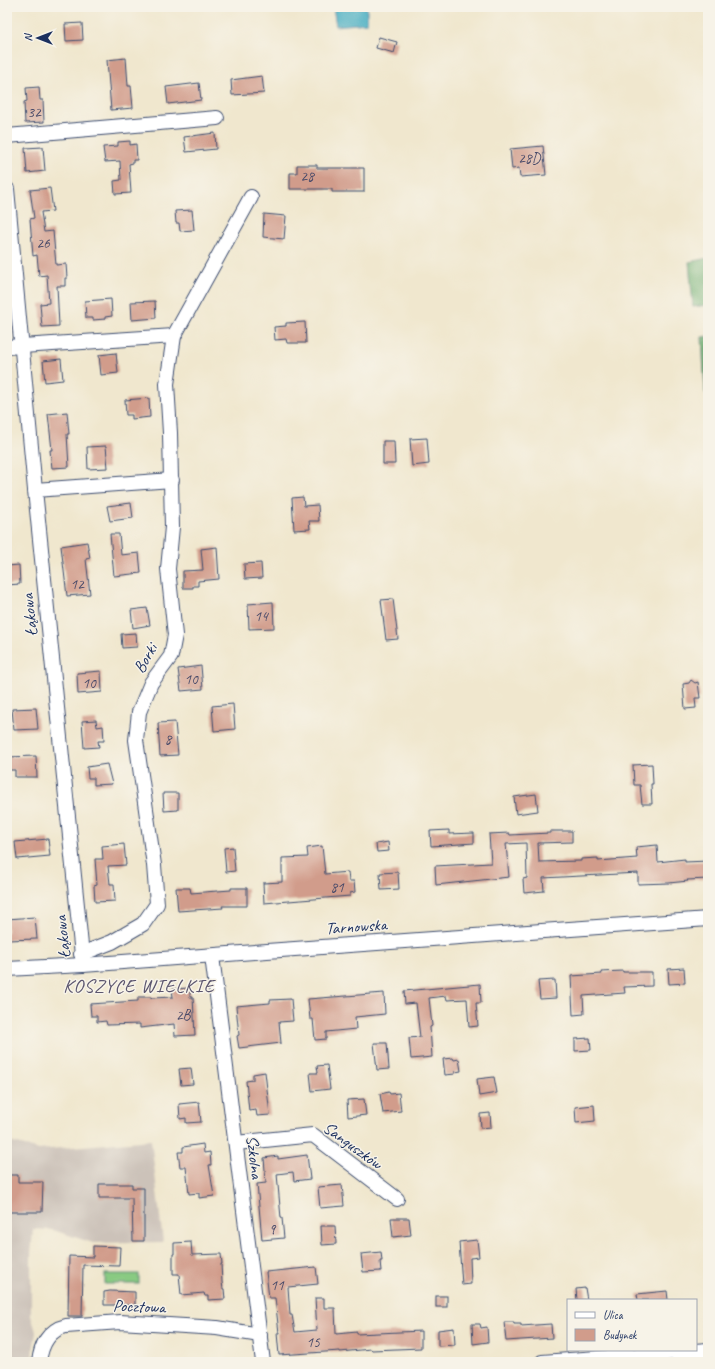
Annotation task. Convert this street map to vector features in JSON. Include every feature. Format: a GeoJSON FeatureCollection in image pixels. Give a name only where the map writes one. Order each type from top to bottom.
{"type":"FeatureCollection","features":[{"type":"Feature","properties":{"kind":"street"},"geometry":{"type":"LineString","coordinates":[[7,136],[217,118]]}},
{"type":"Feature","properties":{"kind":"street","name":"Łąkowa"},"geometry":{"type":"LineString","coordinates":[[7,189],[35,490],[82,960]]}},
{"type":"Feature","properties":{"kind":"street"},"geometry":{"type":"LineString","coordinates":[[7,347],[174,336],[251,197]]}},
{"type":"Feature","properties":{"kind":"street","name":"Borki"},"geometry":{"type":"LineString","coordinates":[[82,960],[143,924],[157,904],[154,865],[136,740],[139,712],[151,683],[171,656],[175,636],[168,569],[172,527],[172,480],[167,384],[174,336]]}},
{"type":"Feature","properties":{"kind":"street"},"geometry":{"type":"LineString","coordinates":[[35,490],[172,480]]}},
{"type":"Feature","properties":{"kind":"street","name":"Tarnowska"},"geometry":{"type":"LineString","coordinates":[[7,969],[82,960],[212,956],[274,950],[708,919]]}},
{"type":"Feature","properties":{"kind":"street","name":"Szkolna"},"geometry":{"type":"LineString","coordinates":[[212,956],[263,1362]]}},
{"type":"Feature","properties":{"kind":"street","name":"Sanguszków"},"geometry":{"type":"LineString","coordinates":[[236,1143],[313,1135],[397,1199]]}},
{"type":"Feature","properties":{"kind":"street","name":"Pocztowa"},"geometry":{"type":"LineString","coordinates":[[39,1362],[41,1348],[49,1336],[59,1328],[66,1326],[120,1322],[217,1328],[260,1335]]}},
{"type":"Feature","properties":{"kind":"street"},"geometry":{"type":"LineString","coordinates":[[542,1362],[641,1358],[708,1350]]}},
{"type":"Feature","properties":{"kind":"shaded area"},"geometry":{"type":"Polygon","coordinates":[[[151,1140],[163,1242],[93,1243],[53,1230],[33,1229],[31,1254],[31,1315],[36,1332],[31,1362],[7,1362],[7,1141],[39,1150],[151,1140]]]}},
{"type":"Feature","properties":{"kind":"green space"},"geometry":{"type":"Polygon","coordinates":[[[708,258],[708,305],[693,307],[689,262],[708,258]]]}},
{"type":"Feature","properties":{"kind":"green space"},"geometry":{"type":"Polygon","coordinates":[[[708,336],[708,393],[705,393],[702,337],[708,336]]]}},
{"type":"Feature","properties":{"kind":"green space"},"geometry":{"type":"Polygon","coordinates":[[[105,1274],[139,1274],[139,1284],[105,1284],[105,1274]]]}},
{"type":"Feature","properties":{"kind":"water"},"geometry":{"type":"Polygon","coordinates":[[[333,7],[367,7],[367,23],[336,26],[333,7]]]}},
{"type":"Feature","properties":{"kind":"building"},"geometry":{"type":"Polygon","coordinates":[[[82,23],[83,40],[66,41],[65,24],[82,23]]]}},
{"type":"Feature","properties":{"kind":"building"},"geometry":{"type":"Polygon","coordinates":[[[379,37],[397,42],[394,53],[376,48],[379,37]]]}},
{"type":"Feature","properties":{"kind":"building"},"geometry":{"type":"Polygon","coordinates":[[[126,58],[128,86],[131,86],[133,108],[111,110],[107,60],[126,58]]]}},
{"type":"Feature","properties":{"kind":"building"},"geometry":{"type":"Polygon","coordinates":[[[262,76],[264,93],[232,95],[231,80],[262,76]]]}},
{"type":"Feature","properties":{"kind":"building"},"geometry":{"type":"Polygon","coordinates":[[[199,83],[201,100],[168,104],[166,87],[199,83]]]}},
{"type":"Feature","properties":{"kind":"building"},"geometry":{"type":"Polygon","coordinates":[[[39,87],[40,100],[43,100],[44,122],[25,123],[24,102],[27,101],[26,88],[39,87]]]}},
{"type":"Feature","properties":{"kind":"building"},"geometry":{"type":"Polygon","coordinates":[[[215,133],[216,149],[186,152],[184,137],[215,133]]]}},
{"type":"Feature","properties":{"kind":"building"},"geometry":{"type":"Polygon","coordinates":[[[130,141],[130,145],[136,144],[137,160],[133,160],[133,163],[129,164],[131,193],[115,194],[114,181],[121,180],[120,161],[105,162],[103,147],[118,146],[118,142],[130,141]]]}},
{"type":"Feature","properties":{"kind":"building"},"geometry":{"type":"Polygon","coordinates":[[[543,146],[546,175],[520,177],[519,168],[512,169],[510,149],[543,146]]]}},
{"type":"Feature","properties":{"kind":"building"},"geometry":{"type":"Polygon","coordinates":[[[43,147],[45,171],[27,173],[25,148],[43,147]]]}},
{"type":"Feature","properties":{"kind":"building"},"geometry":{"type":"Polygon","coordinates":[[[297,165],[317,165],[317,168],[364,168],[364,192],[332,192],[332,189],[290,189],[290,173],[297,173],[297,165]]]}},
{"type":"Feature","properties":{"kind":"building"},"geometry":{"type":"Polygon","coordinates":[[[50,188],[53,211],[41,212],[44,232],[53,231],[56,265],[66,264],[67,278],[65,278],[65,286],[57,286],[59,326],[42,327],[40,304],[49,303],[47,275],[39,276],[37,255],[33,256],[30,219],[34,218],[30,190],[50,188]]]}},
{"type":"Feature","properties":{"kind":"building"},"geometry":{"type":"Polygon","coordinates":[[[192,210],[194,230],[180,231],[179,223],[176,223],[175,211],[192,210]]]}},
{"type":"Feature","properties":{"kind":"building"},"geometry":{"type":"Polygon","coordinates":[[[264,214],[286,216],[284,239],[263,237],[264,214]]]}},
{"type":"Feature","properties":{"kind":"building"},"geometry":{"type":"Polygon","coordinates":[[[111,299],[112,316],[105,317],[105,319],[93,320],[93,318],[86,318],[85,301],[111,299]]]}},
{"type":"Feature","properties":{"kind":"building"},"geometry":{"type":"Polygon","coordinates":[[[155,301],[156,318],[132,320],[131,302],[155,301]]]}},
{"type":"Feature","properties":{"kind":"building"},"geometry":{"type":"Polygon","coordinates":[[[305,322],[306,343],[287,343],[286,339],[275,340],[274,327],[286,326],[286,323],[305,322]]]}},
{"type":"Feature","properties":{"kind":"building"},"geometry":{"type":"Polygon","coordinates":[[[116,353],[118,373],[101,375],[99,355],[116,353]]]}},
{"type":"Feature","properties":{"kind":"building"},"geometry":{"type":"Polygon","coordinates":[[[61,359],[63,380],[45,382],[43,361],[61,359]]]}},
{"type":"Feature","properties":{"kind":"building"},"geometry":{"type":"Polygon","coordinates":[[[149,398],[150,417],[132,419],[132,415],[126,415],[125,400],[149,398]]]}},
{"type":"Feature","properties":{"kind":"building"},"geometry":{"type":"Polygon","coordinates":[[[67,412],[69,467],[52,468],[50,450],[52,450],[48,414],[67,412]]]}},
{"type":"Feature","properties":{"kind":"building"},"geometry":{"type":"Polygon","coordinates":[[[427,438],[429,464],[412,466],[410,439],[427,438]]]}},
{"type":"Feature","properties":{"kind":"building"},"geometry":{"type":"Polygon","coordinates":[[[383,441],[394,441],[395,464],[383,464],[383,441]]]}},
{"type":"Feature","properties":{"kind":"building"},"geometry":{"type":"Polygon","coordinates":[[[106,446],[108,468],[88,469],[87,447],[106,446]]]}},
{"type":"Feature","properties":{"kind":"building"},"geometry":{"type":"Polygon","coordinates":[[[303,497],[304,506],[318,505],[319,521],[309,521],[310,529],[294,530],[292,498],[303,497]]]}},
{"type":"Feature","properties":{"kind":"building"},"geometry":{"type":"Polygon","coordinates":[[[131,503],[133,518],[110,521],[107,506],[131,503]]]}},
{"type":"Feature","properties":{"kind":"building"},"geometry":{"type":"Polygon","coordinates":[[[110,534],[119,534],[121,555],[139,553],[141,573],[114,576],[110,534]]]}},
{"type":"Feature","properties":{"kind":"building"},"geometry":{"type":"Polygon","coordinates":[[[87,542],[90,558],[86,559],[90,594],[67,596],[61,546],[87,542]]]}},
{"type":"Feature","properties":{"kind":"building"},"geometry":{"type":"Polygon","coordinates":[[[217,547],[219,579],[198,581],[198,586],[193,586],[193,588],[183,588],[183,571],[203,570],[201,549],[217,547]]]}},
{"type":"Feature","properties":{"kind":"building"},"geometry":{"type":"Polygon","coordinates":[[[261,563],[262,578],[245,579],[244,564],[261,563]]]}},
{"type":"Feature","properties":{"kind":"building"},"geometry":{"type":"Polygon","coordinates":[[[19,565],[20,584],[7,585],[7,566],[19,565]]]}},
{"type":"Feature","properties":{"kind":"building"},"geometry":{"type":"Polygon","coordinates":[[[393,599],[398,639],[386,640],[381,600],[393,599]]]}},
{"type":"Feature","properties":{"kind":"building"},"geometry":{"type":"Polygon","coordinates":[[[273,602],[274,628],[249,629],[248,604],[273,602]]]}},
{"type":"Feature","properties":{"kind":"building"},"geometry":{"type":"Polygon","coordinates":[[[147,608],[150,625],[133,628],[131,610],[147,608]]]}},
{"type":"Feature","properties":{"kind":"building"},"geometry":{"type":"Polygon","coordinates":[[[136,633],[137,647],[122,648],[121,634],[136,633]]]}},
{"type":"Feature","properties":{"kind":"building"},"geometry":{"type":"Polygon","coordinates":[[[201,666],[203,689],[181,691],[178,669],[201,666]]]}},
{"type":"Feature","properties":{"kind":"building"},"geometry":{"type":"Polygon","coordinates":[[[101,671],[102,692],[78,694],[77,673],[101,671]]]}},
{"type":"Feature","properties":{"kind":"building"},"geometry":{"type":"Polygon","coordinates":[[[691,680],[695,683],[698,682],[700,698],[695,698],[696,708],[685,709],[683,684],[689,683],[691,680]]]}},
{"type":"Feature","properties":{"kind":"building"},"geometry":{"type":"Polygon","coordinates":[[[233,704],[235,729],[214,731],[212,706],[233,704]]]}},
{"type":"Feature","properties":{"kind":"building"},"geometry":{"type":"Polygon","coordinates":[[[36,708],[38,729],[14,730],[12,709],[36,708]]]}},
{"type":"Feature","properties":{"kind":"building"},"geometry":{"type":"Polygon","coordinates":[[[96,720],[97,727],[103,726],[104,741],[98,741],[99,747],[84,748],[82,721],[96,720]]]}},
{"type":"Feature","properties":{"kind":"building"},"geometry":{"type":"Polygon","coordinates":[[[175,722],[178,755],[160,756],[158,723],[175,722]]]}},
{"type":"Feature","properties":{"kind":"building"},"geometry":{"type":"Polygon","coordinates":[[[36,756],[37,777],[15,777],[15,770],[7,770],[7,757],[36,756]]]}},
{"type":"Feature","properties":{"kind":"building"},"geometry":{"type":"Polygon","coordinates":[[[107,764],[112,784],[94,785],[94,778],[88,778],[87,767],[107,764]]]}},
{"type":"Feature","properties":{"kind":"building"},"geometry":{"type":"Polygon","coordinates":[[[652,764],[652,804],[642,804],[640,785],[634,785],[633,765],[652,764]]]}},
{"type":"Feature","properties":{"kind":"building"},"geometry":{"type":"Polygon","coordinates":[[[163,793],[178,793],[178,810],[164,811],[163,793]]]}},
{"type":"Feature","properties":{"kind":"building"},"geometry":{"type":"Polygon","coordinates":[[[536,794],[538,811],[516,814],[514,797],[536,794]]]}},
{"type":"Feature","properties":{"kind":"building"},"geometry":{"type":"Polygon","coordinates":[[[449,830],[449,834],[474,833],[474,843],[431,846],[430,831],[449,830]]]}},
{"type":"Feature","properties":{"kind":"building"},"geometry":{"type":"Polygon","coordinates":[[[550,831],[572,831],[572,842],[538,843],[539,862],[581,861],[581,859],[598,858],[598,861],[637,858],[636,847],[657,845],[658,862],[685,859],[685,862],[708,861],[708,879],[669,883],[638,884],[638,873],[543,878],[544,891],[524,893],[523,879],[527,878],[526,843],[506,844],[509,877],[436,885],[435,866],[491,863],[489,834],[509,833],[510,835],[550,833],[550,831]]]}},
{"type":"Feature","properties":{"kind":"building"},"geometry":{"type":"Polygon","coordinates":[[[48,839],[50,856],[17,859],[15,842],[48,839]]]}},
{"type":"Feature","properties":{"kind":"building"},"geometry":{"type":"Polygon","coordinates":[[[388,842],[389,851],[377,852],[376,844],[388,842]]]}},
{"type":"Feature","properties":{"kind":"building"},"geometry":{"type":"Polygon","coordinates":[[[124,844],[126,865],[108,866],[110,884],[114,884],[115,901],[95,902],[94,886],[97,885],[95,859],[103,859],[102,846],[124,844]]]}},
{"type":"Feature","properties":{"kind":"building"},"geometry":{"type":"Polygon","coordinates":[[[322,846],[325,874],[348,872],[349,881],[354,881],[355,892],[350,893],[350,896],[264,903],[263,883],[282,882],[282,858],[308,857],[307,848],[322,846]]]}},
{"type":"Feature","properties":{"kind":"building"},"geometry":{"type":"Polygon","coordinates":[[[233,847],[235,871],[226,872],[224,848],[233,847]]]}},
{"type":"Feature","properties":{"kind":"building"},"geometry":{"type":"Polygon","coordinates":[[[398,872],[399,889],[381,890],[380,873],[398,872]]]}},
{"type":"Feature","properties":{"kind":"building"},"geometry":{"type":"Polygon","coordinates":[[[176,888],[190,888],[191,893],[231,890],[231,888],[247,888],[247,906],[222,906],[223,908],[178,911],[176,888]]]}},
{"type":"Feature","properties":{"kind":"building"},"geometry":{"type":"Polygon","coordinates":[[[35,917],[37,939],[7,940],[7,919],[35,917]]]}},
{"type":"Feature","properties":{"kind":"building"},"geometry":{"type":"Polygon","coordinates":[[[684,968],[685,983],[669,984],[668,969],[684,968]]]}},
{"type":"Feature","properties":{"kind":"building"},"geometry":{"type":"Polygon","coordinates":[[[623,971],[652,972],[652,986],[624,987],[625,993],[583,996],[584,1014],[573,1015],[571,976],[623,971]]]}},
{"type":"Feature","properties":{"kind":"building"},"geometry":{"type":"Polygon","coordinates":[[[555,980],[556,998],[540,999],[538,981],[555,980]]]}},
{"type":"Feature","properties":{"kind":"building"},"geometry":{"type":"Polygon","coordinates":[[[480,984],[481,1003],[476,1003],[478,1026],[469,1027],[467,999],[447,1000],[446,996],[429,998],[432,1026],[430,1027],[432,1057],[411,1059],[409,1038],[420,1037],[416,1003],[405,1004],[404,991],[480,984]]]}},
{"type":"Feature","properties":{"kind":"building"},"geometry":{"type":"Polygon","coordinates":[[[190,988],[190,997],[193,997],[195,1035],[175,1036],[174,1024],[140,1028],[140,1024],[107,1025],[106,1021],[97,1022],[97,1016],[91,1016],[90,1004],[138,1001],[138,997],[173,997],[172,989],[190,988]]]}},
{"type":"Feature","properties":{"kind":"building"},"geometry":{"type":"Polygon","coordinates":[[[384,993],[385,1014],[355,1017],[356,1029],[326,1032],[326,1039],[315,1040],[313,1019],[310,1019],[308,999],[384,993]]]}},
{"type":"Feature","properties":{"kind":"building"},"geometry":{"type":"Polygon","coordinates":[[[291,999],[293,1021],[279,1022],[281,1043],[239,1048],[236,1006],[270,1003],[270,1000],[291,999]]]}},
{"type":"Feature","properties":{"kind":"building"},"geometry":{"type":"Polygon","coordinates":[[[590,1038],[591,1050],[575,1051],[575,1039],[590,1038]]]}},
{"type":"Feature","properties":{"kind":"building"},"geometry":{"type":"Polygon","coordinates":[[[374,1043],[387,1043],[389,1069],[377,1070],[374,1043]]]}},
{"type":"Feature","properties":{"kind":"building"},"geometry":{"type":"Polygon","coordinates":[[[453,1058],[454,1060],[459,1059],[461,1071],[455,1072],[455,1074],[445,1075],[443,1059],[453,1058]]]}},
{"type":"Feature","properties":{"kind":"building"},"geometry":{"type":"Polygon","coordinates":[[[327,1065],[330,1089],[312,1091],[310,1073],[318,1073],[317,1066],[327,1065]]]}},
{"type":"Feature","properties":{"kind":"building"},"geometry":{"type":"Polygon","coordinates":[[[191,1068],[193,1084],[181,1085],[179,1069],[191,1068]]]}},
{"type":"Feature","properties":{"kind":"building"},"geometry":{"type":"Polygon","coordinates":[[[265,1072],[270,1115],[257,1116],[256,1110],[249,1111],[246,1081],[253,1080],[253,1074],[265,1072]]]}},
{"type":"Feature","properties":{"kind":"building"},"geometry":{"type":"Polygon","coordinates":[[[494,1077],[497,1093],[479,1096],[477,1079],[494,1077]]]}},
{"type":"Feature","properties":{"kind":"building"},"geometry":{"type":"Polygon","coordinates":[[[389,1092],[390,1094],[399,1093],[401,1111],[383,1113],[380,1094],[389,1092]]]}},
{"type":"Feature","properties":{"kind":"building"},"geometry":{"type":"Polygon","coordinates":[[[364,1099],[366,1115],[348,1117],[347,1100],[364,1099]]]}},
{"type":"Feature","properties":{"kind":"building"},"geometry":{"type":"Polygon","coordinates":[[[199,1102],[201,1122],[186,1123],[186,1118],[180,1119],[179,1104],[199,1102]]]}},
{"type":"Feature","properties":{"kind":"building"},"geometry":{"type":"Polygon","coordinates":[[[594,1105],[595,1121],[576,1123],[575,1107],[594,1105]]]}},
{"type":"Feature","properties":{"kind":"building"},"geometry":{"type":"Polygon","coordinates":[[[490,1113],[491,1127],[481,1128],[480,1114],[490,1113]]]}},
{"type":"Feature","properties":{"kind":"building"},"geometry":{"type":"Polygon","coordinates":[[[203,1144],[204,1153],[210,1152],[211,1165],[209,1165],[214,1196],[199,1198],[199,1193],[189,1194],[186,1167],[180,1167],[178,1152],[183,1152],[183,1147],[203,1144]]]}},
{"type":"Feature","properties":{"kind":"building"},"geometry":{"type":"Polygon","coordinates":[[[307,1155],[310,1179],[294,1181],[293,1172],[277,1174],[284,1238],[262,1240],[257,1184],[266,1183],[264,1158],[278,1156],[278,1159],[307,1155]]]}},
{"type":"Feature","properties":{"kind":"building"},"geometry":{"type":"Polygon","coordinates":[[[7,1175],[18,1175],[18,1182],[43,1182],[42,1212],[7,1212],[7,1175]]]}},
{"type":"Feature","properties":{"kind":"building"},"geometry":{"type":"Polygon","coordinates":[[[99,1184],[132,1184],[132,1188],[144,1188],[144,1241],[133,1241],[132,1198],[99,1198],[99,1184]]]}},
{"type":"Feature","properties":{"kind":"building"},"geometry":{"type":"Polygon","coordinates":[[[342,1185],[344,1206],[320,1208],[318,1187],[342,1185]]]}},
{"type":"Feature","properties":{"kind":"building"},"geometry":{"type":"Polygon","coordinates":[[[391,1218],[409,1218],[411,1235],[393,1237],[391,1218]]]}},
{"type":"Feature","properties":{"kind":"building"},"geometry":{"type":"Polygon","coordinates":[[[321,1226],[335,1226],[336,1244],[322,1245],[321,1226]]]}},
{"type":"Feature","properties":{"kind":"building"},"geometry":{"type":"Polygon","coordinates":[[[477,1240],[479,1257],[470,1258],[471,1284],[462,1285],[459,1242],[477,1240]]]}},
{"type":"Feature","properties":{"kind":"building"},"geometry":{"type":"Polygon","coordinates":[[[191,1242],[192,1255],[221,1254],[222,1282],[225,1299],[208,1300],[208,1296],[205,1296],[204,1293],[181,1295],[179,1274],[173,1274],[174,1243],[191,1242]]]}},
{"type":"Feature","properties":{"kind":"building"},"geometry":{"type":"Polygon","coordinates":[[[93,1246],[120,1247],[119,1266],[83,1265],[82,1316],[68,1316],[69,1256],[93,1257],[93,1246]]]}},
{"type":"Feature","properties":{"kind":"building"},"geometry":{"type":"Polygon","coordinates":[[[381,1252],[381,1271],[363,1272],[361,1254],[381,1252]]]}},
{"type":"Feature","properties":{"kind":"building"},"geometry":{"type":"Polygon","coordinates":[[[316,1267],[318,1284],[288,1287],[290,1315],[292,1315],[295,1332],[317,1330],[315,1298],[324,1298],[324,1308],[335,1308],[336,1334],[357,1332],[357,1334],[421,1331],[421,1348],[371,1349],[279,1355],[277,1333],[279,1333],[275,1298],[269,1298],[266,1272],[316,1267]]]}},
{"type":"Feature","properties":{"kind":"building"},"geometry":{"type":"Polygon","coordinates":[[[585,1288],[587,1299],[577,1299],[576,1289],[585,1288]]]}},
{"type":"Feature","properties":{"kind":"building"},"geometry":{"type":"Polygon","coordinates":[[[667,1291],[668,1299],[638,1299],[637,1294],[667,1291]]]}},
{"type":"Feature","properties":{"kind":"building"},"geometry":{"type":"Polygon","coordinates":[[[104,1292],[135,1292],[135,1305],[104,1305],[104,1292]]]}},
{"type":"Feature","properties":{"kind":"building"},"geometry":{"type":"Polygon","coordinates":[[[436,1296],[447,1296],[447,1307],[436,1307],[436,1296]]]}},
{"type":"Feature","properties":{"kind":"building"},"geometry":{"type":"Polygon","coordinates":[[[504,1322],[514,1322],[514,1324],[521,1324],[521,1326],[551,1324],[552,1338],[506,1341],[504,1322]]]}},
{"type":"Feature","properties":{"kind":"building"},"geometry":{"type":"Polygon","coordinates":[[[472,1324],[480,1324],[481,1328],[487,1327],[488,1342],[473,1344],[472,1324]]]}},
{"type":"Feature","properties":{"kind":"building"},"geometry":{"type":"Polygon","coordinates":[[[454,1328],[455,1345],[438,1346],[438,1330],[454,1328]]]}},
{"type":"Feature","properties":{"kind":"district","name":"KOSZYCE WIELKIE"},"geometry":{"type":"Point","coordinates":[139,985]}}]}
